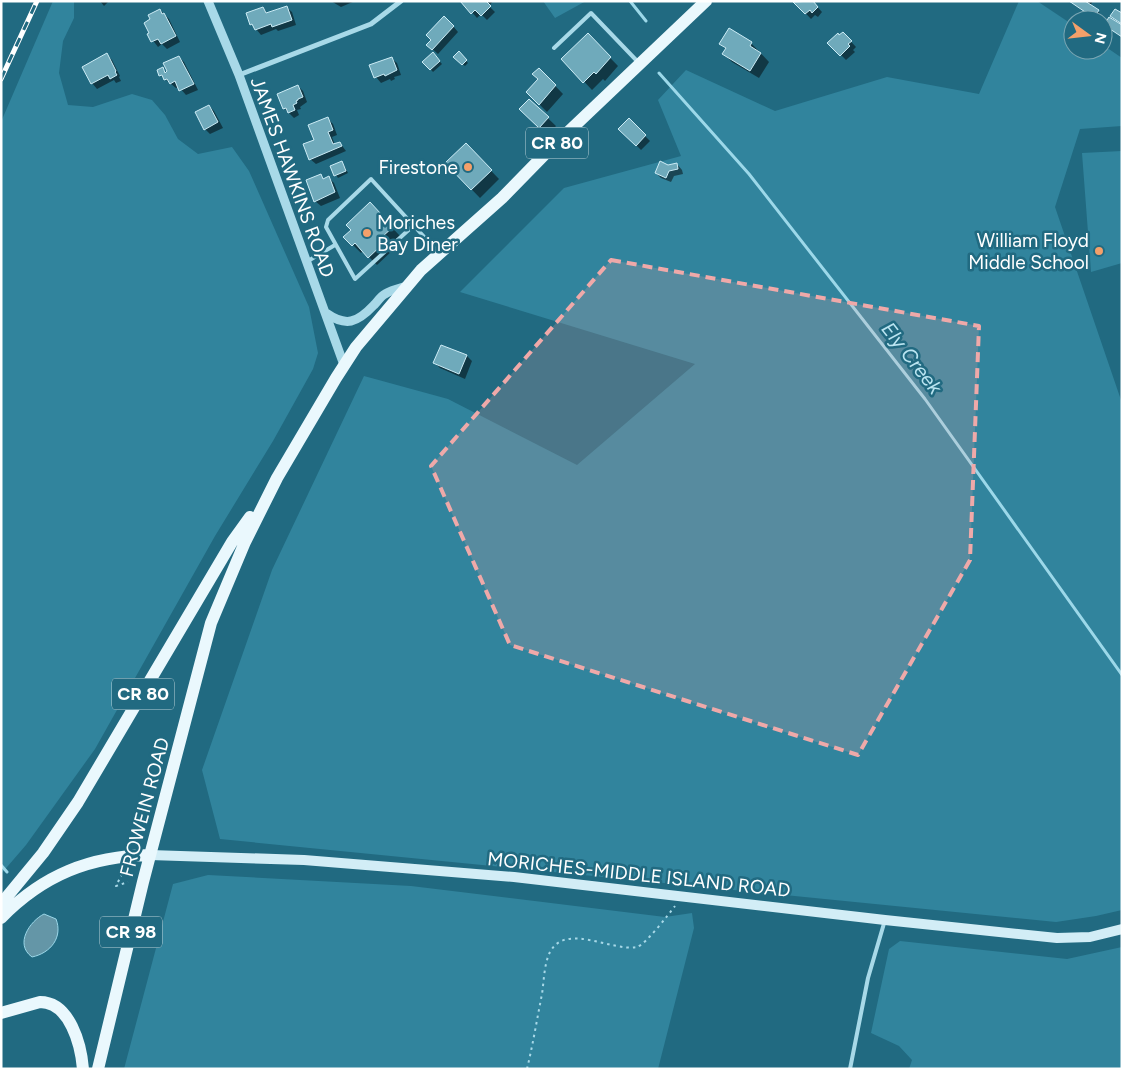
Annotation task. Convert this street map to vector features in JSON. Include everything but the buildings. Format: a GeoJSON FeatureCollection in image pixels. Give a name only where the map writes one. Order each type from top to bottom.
{"type":"FeatureCollection","features":[{"type":"Feature","properties":{"kind":"main road","name":"CR 80"},"geometry":{"type":"LineString","coordinates":[[1,904],[32,868],[70,816],[232,542],[277,478],[356,347],[421,270],[502,198],[546,153],[706,1]]}},
{"type":"Feature","properties":{"kind":"main road","name":"FROWEIN ROAD"},"geometry":{"type":"LineString","coordinates":[[98,1069],[150,855],[210,623],[244,542],[277,478]]}},
{"type":"Feature","properties":{"kind":"main road"},"geometry":{"type":"LineString","coordinates":[[1,918],[34,888],[57,876],[94,863],[123,857],[150,855]]}},
{"type":"Feature","properties":{"kind":"main road","name":"MORICHES-MIDDLE ISLAND ROAD"},"geometry":{"type":"LineString","coordinates":[[150,855],[304,860],[486,874],[885,920],[1062,938],[1090,937],[1122,929]]}},
{"type":"Feature","properties":{"kind":"main road"},"geometry":{"type":"LineString","coordinates":[[1,1013],[40,1002],[46,1002],[57,1007],[66,1016],[73,1028],[83,1069]]}},
{"type":"Feature","properties":{"kind":"street","name":"JAMES HAWKINS ROAD"},"geometry":{"type":"LineString","coordinates":[[208,1],[239,75],[344,365]]}},
{"type":"Feature","properties":{"kind":"street"},"geometry":{"type":"LineString","coordinates":[[239,75],[371,24],[401,1]]}},
{"type":"Feature","properties":{"kind":"street"},"geometry":{"type":"LineString","coordinates":[[326,313],[338,321],[348,322],[369,310],[384,294],[408,285]]}},
{"type":"Feature","properties":{"kind":"lane"},"geometry":{"type":"LineString","coordinates":[[554,48],[591,13],[640,64]]}},
{"type":"Feature","properties":{"kind":"lane"},"geometry":{"type":"LineString","coordinates":[[414,225],[355,279],[326,227],[328,220],[371,178],[414,225],[440,254]]}},
{"type":"Feature","properties":{"kind":"lane"},"geometry":{"type":"LineString","coordinates":[[306,262],[335,245]]}},
{"type":"Feature","properties":{"kind":"lane"},"geometry":{"type":"LineString","coordinates":[[850,1069],[868,978],[885,920]]}},
{"type":"Feature","properties":{"kind":"path"},"geometry":{"type":"LineString","coordinates":[[122,874],[116,886],[128,882]]}},
{"type":"Feature","properties":{"kind":"path"},"geometry":{"type":"LineString","coordinates":[[527,1069],[548,960],[550,953],[557,943],[567,939],[590,940],[620,946],[637,947],[646,942],[677,904]]}},
{"type":"Feature","properties":{"kind":"highlighted area"},"geometry":{"type":"Polygon","coordinates":[[[611,260],[979,326],[970,560],[858,755],[510,645],[431,466],[611,260]]]}},
{"type":"Feature","properties":{"kind":"shaded area"},"geometry":{"type":"Polygon","coordinates":[[[53,1],[74,1],[74,18],[63,41],[59,73],[68,105],[93,107],[132,94],[152,100],[165,115],[178,139],[198,154],[232,147],[249,171],[309,307],[318,353],[313,369],[273,441],[215,536],[95,749],[26,845],[1,874],[1,122],[53,1]]]}},
{"type":"Feature","properties":{"kind":"shaded area"},"geometry":{"type":"Polygon","coordinates":[[[543,1],[586,1],[555,18],[543,1]]]}},
{"type":"Feature","properties":{"kind":"shaded area"},"geometry":{"type":"Polygon","coordinates":[[[1019,1],[1037,1],[1063,18],[1063,60],[1113,60],[1113,52],[1122,58],[1122,126],[1080,129],[1055,207],[1122,403],[1122,910],[1056,922],[220,839],[202,770],[272,570],[364,376],[448,399],[577,465],[695,364],[460,292],[564,188],[681,156],[658,100],[686,70],[775,111],[887,77],[979,94],[1019,1]]]}},
{"type":"Feature","properties":{"kind":"shaded area"},"geometry":{"type":"Polygon","coordinates":[[[1122,151],[1122,263],[1091,272],[1082,153],[1122,151]]]}},
{"type":"Feature","properties":{"kind":"shaded area"},"geometry":{"type":"Polygon","coordinates":[[[208,875],[411,886],[665,917],[692,913],[694,928],[658,1069],[124,1069],[173,884],[208,875]]]}},
{"type":"Feature","properties":{"kind":"shaded area"},"geometry":{"type":"Polygon","coordinates":[[[44,914],[56,919],[58,932],[50,948],[32,957],[24,946],[24,940],[29,927],[44,914]]]}},
{"type":"Feature","properties":{"kind":"shaded area"},"geometry":{"type":"Polygon","coordinates":[[[900,941],[1067,959],[1122,947],[1122,1069],[909,1069],[912,1060],[899,1046],[871,1033],[889,949],[900,941]]]}},
{"type":"Feature","properties":{"kind":"waterway","name":"Ely Creek"},"geometry":{"type":"LineString","coordinates":[[630,1],[646,21]]}},
{"type":"Feature","properties":{"kind":"waterway","name":"Ely Creek"},"geometry":{"type":"LineString","coordinates":[[659,73],[749,174],[925,399],[1122,675]]}},
{"type":"Feature","properties":{"kind":"waterway"},"geometry":{"type":"LineString","coordinates":[[1,865],[7,872]]}},
{"type":"Feature","properties":{"kind":"railway"},"geometry":{"type":"LineString","coordinates":[[1,79],[37,1]]}},
{"type":"Feature","properties":{"kind":"place","name":"Firestone"},"geometry":{"type":"Point","coordinates":[468,167]}},
{"type":"Feature","properties":{"kind":"place","name":"Moriches Bay Diner"},"geometry":{"type":"Point","coordinates":[367,233]}},
{"type":"Feature","properties":{"kind":"place","name":"William Floyd Middle School"},"geometry":{"type":"Point","coordinates":[1099,251]}}]}
